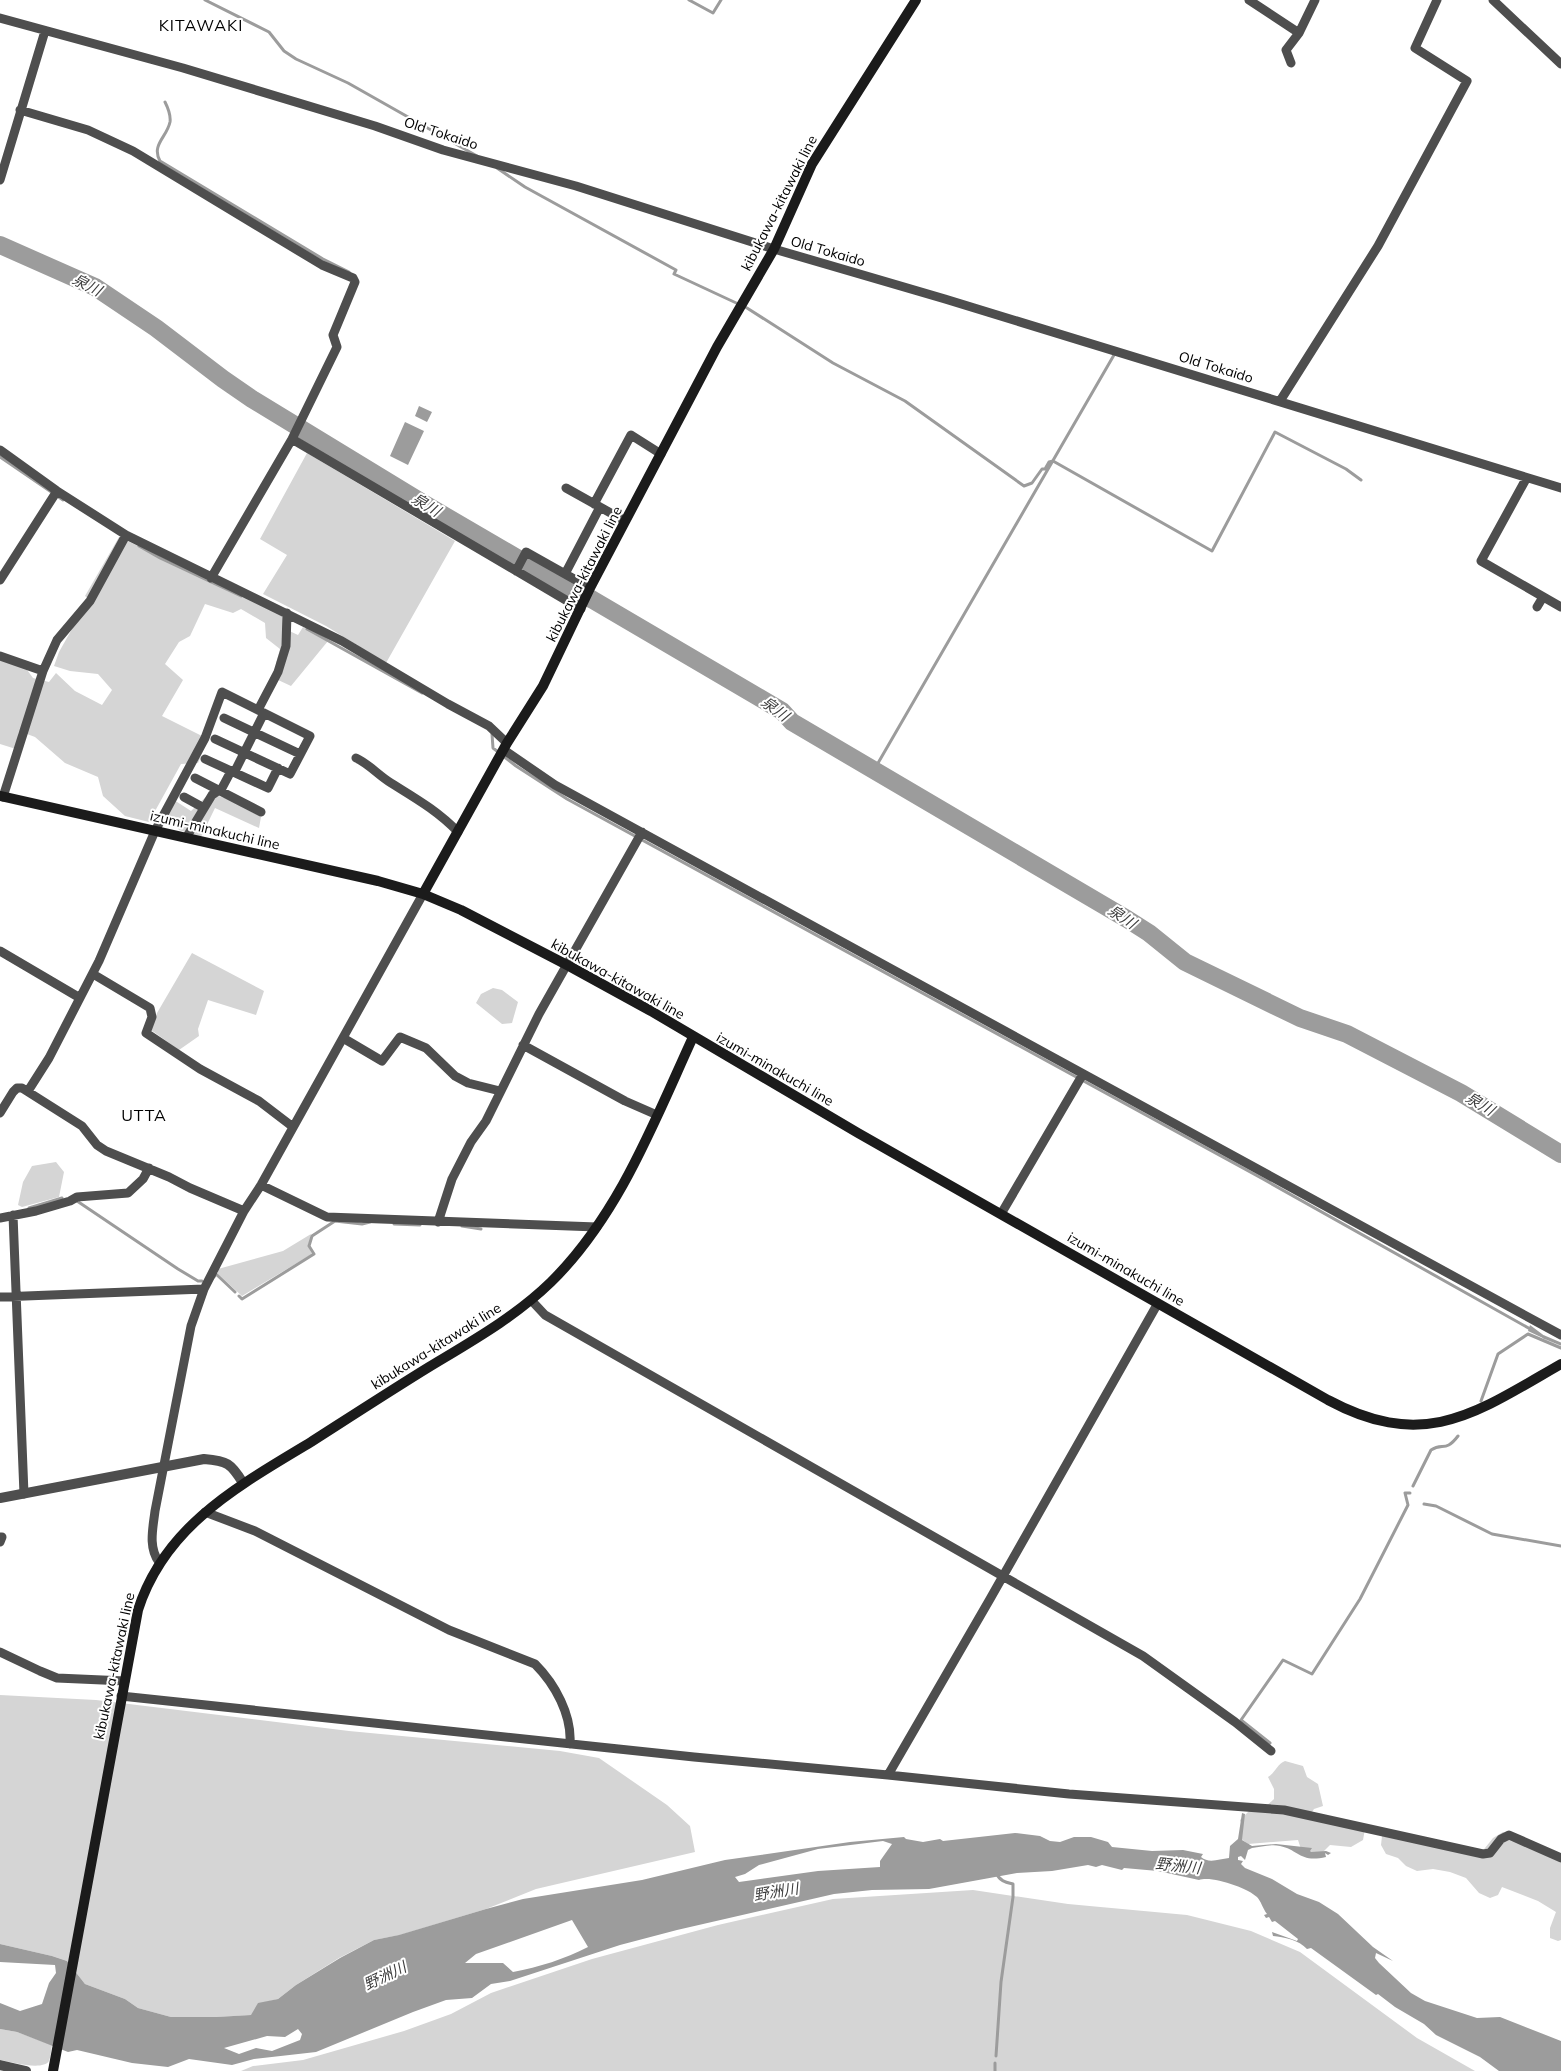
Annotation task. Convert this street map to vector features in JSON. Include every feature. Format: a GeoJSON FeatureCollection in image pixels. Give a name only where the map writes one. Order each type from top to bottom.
{"type":"FeatureCollection","features":[{"type":"Feature","properties":{"kind":"main road","name":"kibukawa-kitawaki line"},"geometry":{"type":"LineString","coordinates":[[53,2068],[106,1773],[138,1610],[143,1593],[159,1562],[189,1526],[243,1483],[500,1323],[531,1300],[570,1262],[597,1227],[636,1160],[693,1037],[651,1011],[567,965],[461,910],[423,894],[506,747],[543,686],[590,588],[625,521],[717,347],[774,249],[812,164],[916,0]]}},
{"type":"Feature","properties":{"kind":"main road","name":"izumi-minakuchi line"},"geometry":{"type":"LineString","coordinates":[[2,797],[378,881],[423,894]]}},
{"type":"Feature","properties":{"kind":"main road","name":"izumi-minakuchi line"},"geometry":{"type":"LineString","coordinates":[[693,1037],[1341,1407],[1383,1423],[1421,1425],[1458,1418],[1506,1396],[1561,1364]]}},
{"type":"Feature","properties":{"kind":"street"},"geometry":{"type":"LineString","coordinates":[[1248,0],[1299,33]]}},
{"type":"Feature","properties":{"kind":"street"},"geometry":{"type":"LineString","coordinates":[[1291,62],[1286,50],[1299,33],[1315,0]]}},
{"type":"Feature","properties":{"kind":"street"},"geometry":{"type":"LineString","coordinates":[[1280,401],[1378,246],[1467,80],[1416,48],[1437,0]]}},
{"type":"Feature","properties":{"kind":"street"},"geometry":{"type":"LineString","coordinates":[[1493,0],[1561,64]]}},
{"type":"Feature","properties":{"kind":"street","name":"Old Tokaido"},"geometry":{"type":"LineString","coordinates":[[0,18],[184,68],[375,126],[443,150],[576,186],[774,249],[945,299],[1280,401],[1526,479],[1561,488]]}},
{"type":"Feature","properties":{"kind":"street"},"geometry":{"type":"LineString","coordinates":[[0,180],[45,31]]}},
{"type":"Feature","properties":{"kind":"street"},"geometry":{"type":"LineString","coordinates":[[20,110],[88,130],[133,151],[322,265],[352,278],[355,282],[333,335],[337,346],[293,436],[211,578]]}},
{"type":"Feature","properties":{"kind":"street"},"geometry":{"type":"LineString","coordinates":[[564,574],[632,435],[661,454]]}},
{"type":"Feature","properties":{"kind":"street"},"geometry":{"type":"LineString","coordinates":[[293,436],[581,609]]}},
{"type":"Feature","properties":{"kind":"street"},"geometry":{"type":"LineString","coordinates":[[0,450],[57,491],[126,535],[211,578],[287,612],[342,641],[440,700],[489,726],[506,747],[555,785],[1561,1335]]}},
{"type":"Feature","properties":{"kind":"street"},"geometry":{"type":"LineString","coordinates":[[1526,479],[1481,561],[1561,607]]}},
{"type":"Feature","properties":{"kind":"street"},"geometry":{"type":"LineString","coordinates":[[566,488],[625,521]]}},
{"type":"Feature","properties":{"kind":"street"},"geometry":{"type":"LineString","coordinates":[[0,580],[57,491]]}},
{"type":"Feature","properties":{"kind":"street"},"geometry":{"type":"LineString","coordinates":[[2,797],[44,671],[57,640],[90,601],[126,535]]}},
{"type":"Feature","properties":{"kind":"street"},"geometry":{"type":"LineString","coordinates":[[516,570],[526,552],[590,588]]}},
{"type":"Feature","properties":{"kind":"street"},"geometry":{"type":"LineString","coordinates":[[1537,607],[1543,597]]}},
{"type":"Feature","properties":{"kind":"street"},"geometry":{"type":"LineString","coordinates":[[186,838],[212,795],[219,790],[236,769],[254,732],[278,672],[286,646],[287,612]]}},
{"type":"Feature","properties":{"kind":"street"},"geometry":{"type":"LineString","coordinates":[[0,656],[44,671]]}},
{"type":"Feature","properties":{"kind":"street"},"geometry":{"type":"LineString","coordinates":[[28,1091],[49,1058],[92,974],[155,831],[205,738],[222,692],[310,736],[290,774],[215,739]]}},
{"type":"Feature","properties":{"kind":"street"},"geometry":{"type":"LineString","coordinates":[[224,718],[300,754]]}},
{"type":"Feature","properties":{"kind":"street"},"geometry":{"type":"LineString","coordinates":[[356,758],[367,764],[389,782],[433,809],[458,832]]}},
{"type":"Feature","properties":{"kind":"street"},"geometry":{"type":"LineString","coordinates":[[205,759],[268,788],[278,768]]}},
{"type":"Feature","properties":{"kind":"street"},"geometry":{"type":"LineString","coordinates":[[195,778],[261,812]]}},
{"type":"Feature","properties":{"kind":"street"},"geometry":{"type":"LineString","coordinates":[[184,797],[204,808]]}},
{"type":"Feature","properties":{"kind":"street"},"geometry":{"type":"LineString","coordinates":[[438,1222],[452,1179],[471,1142],[486,1121],[523,1045],[642,832]]}},
{"type":"Feature","properties":{"kind":"street"},"geometry":{"type":"LineString","coordinates":[[159,1562],[154,1556],[151,1538],[162,1467],[191,1326],[204,1288],[244,1212],[261,1185],[423,894]]}},
{"type":"Feature","properties":{"kind":"street"},"geometry":{"type":"LineString","coordinates":[[0,951],[80,998]]}},
{"type":"Feature","properties":{"kind":"street"},"geometry":{"type":"LineString","coordinates":[[92,974],[150,1008],[152,1017],[146,1033],[200,1069],[259,1101],[293,1127]]}},
{"type":"Feature","properties":{"kind":"street"},"geometry":{"type":"LineString","coordinates":[[342,1038],[382,1062],[400,1037],[426,1048],[455,1076],[468,1083],[500,1091]]}},
{"type":"Feature","properties":{"kind":"street"},"geometry":{"type":"LineString","coordinates":[[523,1045],[608,1092],[657,1115]]}},
{"type":"Feature","properties":{"kind":"street"},"geometry":{"type":"LineString","coordinates":[[1001,1214],[1083,1074]]}},
{"type":"Feature","properties":{"kind":"street"},"geometry":{"type":"LineString","coordinates":[[0,1113],[12,1092],[17,1088],[28,1091],[82,1126],[97,1145],[106,1151],[149,1168],[244,1212]]}},
{"type":"Feature","properties":{"kind":"street"},"geometry":{"type":"LineString","coordinates":[[0,1218],[70,1201],[77,1197],[128,1193],[144,1179],[149,1168]]}},
{"type":"Feature","properties":{"kind":"street"},"geometry":{"type":"LineString","coordinates":[[261,1185],[327,1217],[597,1227]]}},
{"type":"Feature","properties":{"kind":"street"},"geometry":{"type":"LineString","coordinates":[[13,1215],[24,1494]]}},
{"type":"Feature","properties":{"kind":"street"},"geometry":{"type":"LineString","coordinates":[[0,1297],[204,1288]]}},
{"type":"Feature","properties":{"kind":"street"},"geometry":{"type":"LineString","coordinates":[[531,1300],[545,1315],[1143,1656],[1235,1722],[1271,1751]]}},
{"type":"Feature","properties":{"kind":"street"},"geometry":{"type":"LineString","coordinates":[[888,1775],[1158,1303]]}},
{"type":"Feature","properties":{"kind":"street"},"geometry":{"type":"LineString","coordinates":[[0,1498],[204,1459],[224,1460],[235,1468],[243,1483]]}},
{"type":"Feature","properties":{"kind":"street"},"geometry":{"type":"LineString","coordinates":[[205,1512],[256,1531],[449,1630],[535,1664],[545,1676],[568,1716],[571,1731],[570,1744]]}},
{"type":"Feature","properties":{"kind":"street"},"geometry":{"type":"LineString","coordinates":[[0,1537],[2,1537],[0,1542]]}},
{"type":"Feature","properties":{"kind":"street"},"geometry":{"type":"LineString","coordinates":[[0,1652],[57,1678],[125,1680]]}},
{"type":"Feature","properties":{"kind":"street"},"geometry":{"type":"LineString","coordinates":[[121,1696],[778,1766],[1078,1794],[1284,1810],[1483,1854],[1490,1853],[1501,1839],[1509,1835],[1561,1858]]}},
{"type":"Feature","properties":{"kind":"street"},"geometry":{"type":"LineString","coordinates":[[0,2065],[26,2071]]}},
{"type":"Feature","properties":{"kind":"shaded area"},"geometry":{"type":"Polygon","coordinates":[[[307,453],[455,541],[386,663],[326,626],[263,594],[287,555],[260,539],[307,453]]]}},
{"type":"Feature","properties":{"kind":"shaded area"},"geometry":{"type":"Polygon","coordinates":[[[119,537],[282,614],[283,628],[298,635],[303,627],[328,641],[291,686],[276,679],[276,663],[280,649],[266,638],[265,623],[241,609],[233,613],[205,604],[190,636],[179,642],[165,664],[183,680],[162,716],[208,739],[198,763],[181,764],[149,822],[125,816],[103,796],[98,777],[65,763],[35,737],[19,731],[16,749],[0,744],[0,652],[22,663],[33,678],[49,682],[56,673],[75,691],[102,705],[112,690],[98,674],[70,671],[54,666],[59,652],[89,599],[85,596],[119,537]]]}},
{"type":"Feature","properties":{"kind":"shaded area"},"geometry":{"type":"Polygon","coordinates":[[[210,793],[230,800],[261,817],[259,828],[215,808],[201,837],[179,830],[168,814],[174,800],[191,811],[210,793]]]}},
{"type":"Feature","properties":{"kind":"shaded area"},"geometry":{"type":"Polygon","coordinates":[[[192,953],[264,991],[256,1015],[208,1000],[198,1029],[199,1036],[179,1050],[151,1030],[157,1013],[192,953]]]}},
{"type":"Feature","properties":{"kind":"shaded area"},"geometry":{"type":"Polygon","coordinates":[[[493,988],[502,990],[518,1002],[512,1023],[502,1024],[476,1003],[481,994],[493,988]]]}},
{"type":"Feature","properties":{"kind":"shaded area"},"geometry":{"type":"Polygon","coordinates":[[[56,1162],[64,1172],[59,1197],[22,1207],[18,1205],[23,1182],[32,1166],[56,1162]]]}},
{"type":"Feature","properties":{"kind":"shaded area"},"geometry":{"type":"Polygon","coordinates":[[[311,1234],[308,1246],[312,1254],[242,1296],[218,1274],[218,1269],[283,1251],[311,1234]]]}},
{"type":"Feature","properties":{"kind":"shaded area"},"geometry":{"type":"Polygon","coordinates":[[[0,1695],[96,1700],[349,1731],[560,1751],[599,1758],[667,1805],[690,1826],[695,1852],[536,1889],[486,1909],[400,1935],[374,1940],[339,1958],[296,1985],[278,1999],[258,2004],[252,2015],[171,2017],[138,2008],[125,1999],[85,1984],[67,1961],[0,1944],[0,1695]]]}},
{"type":"Feature","properties":{"kind":"shaded area"},"geometry":{"type":"Polygon","coordinates":[[[1285,1761],[1303,1766],[1307,1777],[1318,1784],[1323,1806],[1314,1809],[1312,1812],[1365,1829],[1363,1840],[1351,1847],[1330,1845],[1322,1853],[1302,1852],[1298,1840],[1248,1844],[1240,1838],[1243,1827],[1240,1820],[1251,1809],[1262,1810],[1274,1799],[1274,1789],[1268,1777],[1285,1761]]]}},
{"type":"Feature","properties":{"kind":"shaded area"},"geometry":{"type":"Polygon","coordinates":[[[1503,1832],[1561,1859],[1561,1940],[1558,1941],[1550,1938],[1550,1928],[1556,1912],[1538,1901],[1502,1887],[1498,1895],[1490,1898],[1479,1893],[1466,1878],[1450,1872],[1433,1869],[1417,1871],[1406,1866],[1398,1858],[1386,1854],[1381,1845],[1382,1836],[1481,1853],[1493,1838],[1503,1832]]]}},
{"type":"Feature","properties":{"kind":"shaded area"},"geometry":{"type":"Polygon","coordinates":[[[973,1890],[1068,1904],[1187,1915],[1251,1931],[1300,1952],[1417,2038],[1475,2071],[241,2071],[253,2066],[303,2060],[404,2031],[451,2014],[491,1993],[592,1959],[718,1925],[833,1899],[973,1890]]]}},
{"type":"Feature","properties":{"kind":"shaded area"},"geometry":{"type":"Polygon","coordinates":[[[0,2029],[17,2032],[52,2045],[49,2061],[46,2064],[34,2066],[0,2060],[0,2029]]]}},
{"type":"Feature","properties":{"kind":"water"},"geometry":{"type":"Polygon","coordinates":[[[419,406],[432,412],[427,422],[415,416],[419,406]]]}},
{"type":"Feature","properties":{"kind":"water"},"geometry":{"type":"Polygon","coordinates":[[[405,422],[424,431],[408,465],[390,456],[405,422]]]}},
{"type":"Feature","properties":{"kind":"water"},"geometry":{"type":"Polygon","coordinates":[[[1530,1325],[1546,1337],[1545,1339],[1528,1331],[1530,1325]]]}},
{"type":"Feature","properties":{"kind":"water","name":"野洲川"},"geometry":{"type":"Polygon","coordinates":[[[1242,1813],[1245,1814],[1242,1840],[1252,1846],[1276,1844],[1312,1848],[1311,1852],[1326,1851],[1331,1853],[1328,1855],[1325,1853],[1326,1857],[1311,1858],[1277,1845],[1270,1845],[1252,1848],[1248,1850],[1245,1860],[1241,1856],[1238,1857],[1238,1860],[1243,1861],[1241,1864],[1245,1868],[1272,1879],[1297,1894],[1319,1902],[1338,1914],[1373,1947],[1393,1961],[1376,1953],[1375,1958],[1379,1963],[1411,1993],[1425,2001],[1477,2018],[1500,2017],[1561,2041],[1561,2071],[1499,2071],[1480,2057],[1436,2035],[1424,2024],[1395,2007],[1378,1994],[1376,1995],[1311,1948],[1307,1949],[1296,1941],[1273,1936],[1272,1932],[1297,1941],[1298,1939],[1275,1921],[1272,1922],[1269,1917],[1266,1918],[1264,1915],[1267,1914],[1258,1899],[1246,1890],[1212,1879],[1199,1880],[1158,1871],[1124,1868],[1122,1870],[1102,1865],[1017,1873],[929,1889],[872,1890],[834,1894],[677,1930],[620,1945],[510,1981],[491,1984],[472,1998],[446,2000],[316,2052],[254,2059],[232,2065],[189,2059],[168,2067],[132,2063],[77,2050],[68,2052],[17,2032],[0,2029],[0,2003],[20,2011],[42,2004],[49,1983],[56,1973],[55,1965],[0,1962],[0,1944],[67,1961],[85,1984],[125,1999],[138,2008],[171,2017],[251,2015],[258,2003],[278,1999],[296,1985],[374,1940],[399,1935],[523,1899],[642,1880],[725,1860],[850,1842],[904,1837],[923,1842],[940,1839],[943,1841],[1015,1833],[1040,1836],[1050,1841],[1060,1842],[1074,1837],[1091,1837],[1108,1842],[1112,1847],[1152,1851],[1183,1850],[1203,1854],[1201,1857],[1211,1861],[1229,1858],[1230,1846],[1238,1839],[1242,1813]],[[883,1841],[818,1849],[759,1865],[745,1874],[735,1877],[739,1882],[818,1871],[880,1867],[880,1861],[892,1844],[883,1841]],[[572,1920],[476,1954],[465,1963],[503,1963],[513,1972],[552,1962],[588,1947],[572,1920]],[[298,2029],[285,2037],[267,2036],[224,2048],[239,2054],[256,2048],[272,2051],[300,2040],[302,2034],[298,2029]]]}},
{"type":"Feature","properties":{"kind":"waterway"},"geometry":{"type":"LineString","coordinates":[[205,0],[269,32],[284,51],[296,59],[348,83],[477,156]]}},
{"type":"Feature","properties":{"kind":"waterway"},"geometry":{"type":"LineString","coordinates":[[689,0],[713,13],[721,0]]}},
{"type":"Feature","properties":{"kind":"waterway"},"geometry":{"type":"LineString","coordinates":[[165,102],[170,114],[170,122],[158,146],[157,150],[160,161],[323,259],[349,272]]}},
{"type":"Feature","properties":{"kind":"waterway"},"geometry":{"type":"LineString","coordinates":[[497,168],[525,187],[676,270],[674,274],[747,308],[833,363],[905,401],[1024,486],[1032,483],[1042,469],[1045,469],[1049,462],[1053,461]]}},
{"type":"Feature","properties":{"kind":"waterway","name":"泉川"},"geometry":{"type":"LineString","coordinates":[[0,245],[95,287],[156,328],[252,399],[421,502],[782,711],[792,722],[1127,919],[1149,933],[1185,962],[1300,1018],[1347,1034],[1461,1093],[1561,1154]]}},
{"type":"Feature","properties":{"kind":"waterway"},"geometry":{"type":"LineString","coordinates":[[874,770],[1114,355]]}},
{"type":"Feature","properties":{"kind":"waterway"},"geometry":{"type":"LineString","coordinates":[[1053,461],[1212,551],[1275,432],[1346,469],[1361,480]]}},
{"type":"Feature","properties":{"kind":"waterway"},"geometry":{"type":"LineString","coordinates":[[0,457],[63,500]]}},
{"type":"Feature","properties":{"kind":"waterway"},"geometry":{"type":"LineString","coordinates":[[139,546],[160,558],[241,596]]}},
{"type":"Feature","properties":{"kind":"waterway"},"geometry":{"type":"LineString","coordinates":[[307,629],[422,693]]}},
{"type":"Feature","properties":{"kind":"waterway"},"geometry":{"type":"LineString","coordinates":[[492,734],[493,748],[516,766],[567,799],[1263,1179],[1532,1330]]}},
{"type":"Feature","properties":{"kind":"waterway"},"geometry":{"type":"LineString","coordinates":[[29,1208],[62,1198]]}},
{"type":"Feature","properties":{"kind":"waterway"},"geometry":{"type":"LineString","coordinates":[[77,1201],[178,1269],[198,1281],[202,1281]]}},
{"type":"Feature","properties":{"kind":"waterway"},"geometry":{"type":"LineString","coordinates":[[239,1296],[242,1299],[314,1254],[309,1246],[312,1236],[335,1221],[362,1224],[370,1222]]}},
{"type":"Feature","properties":{"kind":"waterway"},"geometry":{"type":"LineString","coordinates":[[394,1224],[420,1225]]}},
{"type":"Feature","properties":{"kind":"waterway"},"geometry":{"type":"LineString","coordinates":[[462,1226],[481,1229]]}},
{"type":"Feature","properties":{"kind":"waterway"},"geometry":{"type":"LineString","coordinates":[[214,1277],[216,1274],[235,1292]]}},
{"type":"Feature","properties":{"kind":"waterway"},"geometry":{"type":"LineString","coordinates":[[1481,1401],[1498,1354],[1528,1334],[1561,1348]]}},
{"type":"Feature","properties":{"kind":"waterway"},"geometry":{"type":"LineString","coordinates":[[1544,1337],[1561,1344]]}},
{"type":"Feature","properties":{"kind":"waterway"},"geometry":{"type":"LineString","coordinates":[[1413,1486],[1431,1450],[1447,1446],[1458,1436]]}},
{"type":"Feature","properties":{"kind":"waterway"},"geometry":{"type":"LineString","coordinates":[[1270,1743],[1241,1720],[1283,1660],[1312,1674],[1360,1599],[1408,1505],[1405,1493],[1410,1493]]}},
{"type":"Feature","properties":{"kind":"waterway"},"geometry":{"type":"LineString","coordinates":[[1424,1504],[1436,1506],[1492,1534],[1561,1546]]}},
{"type":"Feature","properties":{"kind":"waterway"},"geometry":{"type":"LineString","coordinates":[[996,1873],[1003,1881],[1013,1884],[1013,1897],[1001,1982],[996,2056]]}},
{"type":"Feature","properties":{"kind":"waterway"},"geometry":{"type":"LineString","coordinates":[[995,2063],[995,2071]]}},
{"type":"Feature","properties":{"kind":"district","name":"KITAWAKI"},"geometry":{"type":"Point","coordinates":[201,25]}},
{"type":"Feature","properties":{"kind":"district","name":"UTTA"},"geometry":{"type":"Point","coordinates":[144,1115]}}]}
